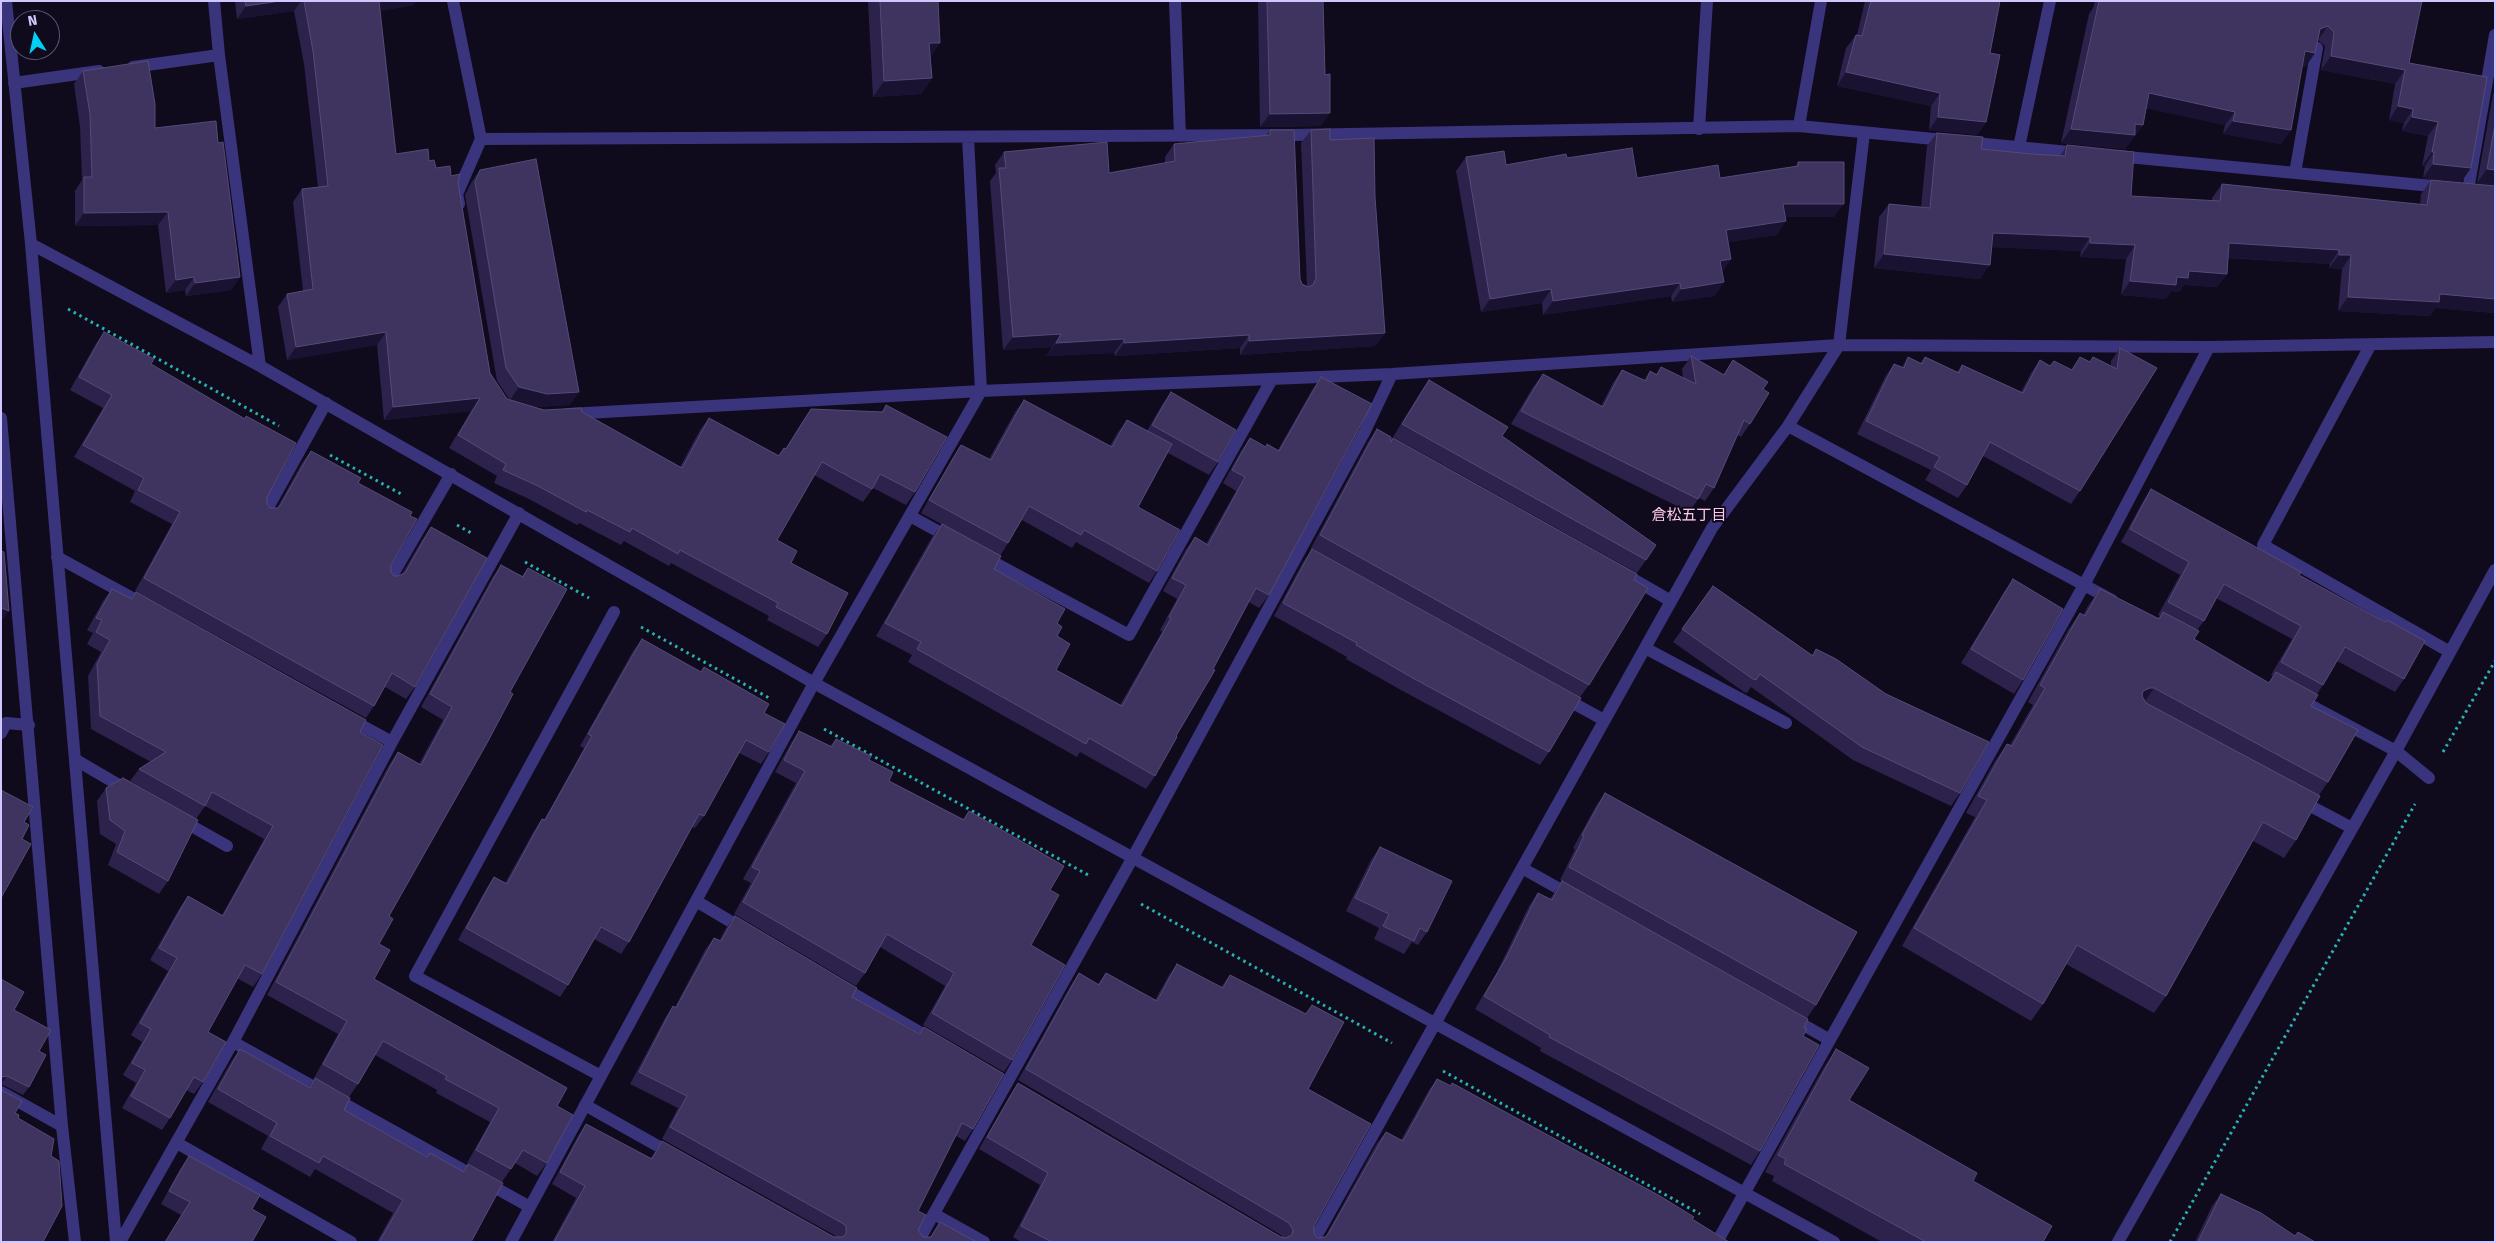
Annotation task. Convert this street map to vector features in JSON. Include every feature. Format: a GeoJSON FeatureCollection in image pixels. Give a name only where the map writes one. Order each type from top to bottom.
{"type":"FeatureCollection","features":[{"type":"Feature","properties":{"kind":"street"},"geometry":{"type":"LineString","coordinates":[[6,1],[32,244],[116,1242]]}},
{"type":"Feature","properties":{"kind":"street"},"geometry":{"type":"LineString","coordinates":[[214,1],[219,55],[260,366]]}},
{"type":"Feature","properties":{"kind":"street"},"geometry":{"type":"LineString","coordinates":[[453,1],[481,139],[457,194],[460,213]]}},
{"type":"Feature","properties":{"kind":"street"},"geometry":{"type":"LineString","coordinates":[[1175,1],[1180,136]]}},
{"type":"Feature","properties":{"kind":"street"},"geometry":{"type":"LineString","coordinates":[[1699,128],[1707,1]]}},
{"type":"Feature","properties":{"kind":"street"},"geometry":{"type":"LineString","coordinates":[[1799,126],[1822,1]]}},
{"type":"Feature","properties":{"kind":"street"},"geometry":{"type":"LineString","coordinates":[[2019,147],[2050,1]]}},
{"type":"Feature","properties":{"kind":"street"},"geometry":{"type":"LineString","coordinates":[[2108,156],[2472,190],[2495,35]]}},
{"type":"Feature","properties":{"kind":"street"},"geometry":{"type":"LineString","coordinates":[[2295,173],[2317,48]]}},
{"type":"Feature","properties":{"kind":"street"},"geometry":{"type":"LineString","coordinates":[[14,83],[219,55]]}},
{"type":"Feature","properties":{"kind":"street"},"geometry":{"type":"LineString","coordinates":[[481,139],[1180,136],[1294,140],[1799,126],[2088,154]]}},
{"type":"Feature","properties":{"kind":"street"},"geometry":{"type":"LineString","coordinates":[[1316,1241],[1416,1056],[1712,528],[1788,426],[1839,344],[1864,133]]}},
{"type":"Feature","properties":{"kind":"street"},"geometry":{"type":"LineString","coordinates":[[511,1242],[814,683],[981,391],[968,138]]}},
{"type":"Feature","properties":{"kind":"street"},"geometry":{"type":"LineString","coordinates":[[32,244],[326,403],[814,683],[1132,859],[1834,1242]]}},
{"type":"Feature","properties":{"kind":"street"},"geometry":{"type":"LineString","coordinates":[[556,414],[981,391],[1392,374],[1839,344],[2209,347],[2495,342]]}},
{"type":"Feature","properties":{"kind":"street"},"geometry":{"type":"LineString","coordinates":[[2371,344],[2263,545],[2450,652]]}},
{"type":"Feature","properties":{"kind":"street"},"geometry":{"type":"LineString","coordinates":[[1717,1242],[2084,585],[2209,347]]}},
{"type":"Feature","properties":{"kind":"street"},"geometry":{"type":"LineString","coordinates":[[918,1242],[1304,554],[1369,433],[1392,374]]}},
{"type":"Feature","properties":{"kind":"street"},"geometry":{"type":"LineString","coordinates":[[910,516],[1128,635],[1272,379]]}},
{"type":"Feature","properties":{"kind":"street"},"geometry":{"type":"LineString","coordinates":[[264,512],[326,403]]}},
{"type":"Feature","properties":{"kind":"street"},"geometry":{"type":"LineString","coordinates":[[1,418],[6,513],[29,725],[62,1126],[75,1242]]}},
{"type":"Feature","properties":{"kind":"street"},"geometry":{"type":"LineString","coordinates":[[1788,426],[2127,608]]}},
{"type":"Feature","properties":{"kind":"street"},"geometry":{"type":"LineString","coordinates":[[389,581],[451,474]]}},
{"type":"Feature","properties":{"kind":"street"},"geometry":{"type":"LineString","coordinates":[[120,1242],[233,1042],[392,742],[519,513]]}},
{"type":"Feature","properties":{"kind":"street"},"geometry":{"type":"LineString","coordinates":[[57,557],[160,614]]}},
{"type":"Feature","properties":{"kind":"street"},"geometry":{"type":"LineString","coordinates":[[1603,563],[1671,600]]}},
{"type":"Feature","properties":{"kind":"street"},"geometry":{"type":"LineString","coordinates":[[2118,1242],[2396,751],[2495,570]]}},
{"type":"Feature","properties":{"kind":"street"},"geometry":{"type":"LineString","coordinates":[[601,1076],[414,976],[614,612]]}},
{"type":"Feature","properties":{"kind":"street"},"geometry":{"type":"LineString","coordinates":[[1645,648],[1786,723]]}},
{"type":"Feature","properties":{"kind":"street"},"geometry":{"type":"LineString","coordinates":[[1552,691],[1604,720]]}},
{"type":"Feature","properties":{"kind":"street"},"geometry":{"type":"LineString","coordinates":[[2283,691],[2396,751],[2429,778]]}},
{"type":"Feature","properties":{"kind":"street"},"geometry":{"type":"LineString","coordinates":[[340,714],[392,742]]}},
{"type":"Feature","properties":{"kind":"street"},"geometry":{"type":"LineString","coordinates":[[3,725],[29,725]]}},
{"type":"Feature","properties":{"kind":"street"},"geometry":{"type":"LineString","coordinates":[[76,760],[143,799]]}},
{"type":"Feature","properties":{"kind":"street"},"geometry":{"type":"LineString","coordinates":[[2284,792],[2352,828]]}},
{"type":"Feature","properties":{"kind":"street"},"geometry":{"type":"LineString","coordinates":[[168,813],[226,846]]}},
{"type":"Feature","properties":{"kind":"street"},"geometry":{"type":"LineString","coordinates":[[1522,868],[1582,902]]}},
{"type":"Feature","properties":{"kind":"street"},"geometry":{"type":"LineString","coordinates":[[696,902],[754,936]]}},
{"type":"Feature","properties":{"kind":"street"},"geometry":{"type":"LineString","coordinates":[[830,980],[948,1048]]}},
{"type":"Feature","properties":{"kind":"street"},"geometry":{"type":"LineString","coordinates":[[1779,1011],[1830,1040]]}},
{"type":"Feature","properties":{"kind":"street"},"geometry":{"type":"LineString","coordinates":[[233,1042],[530,1207]]}},
{"type":"Feature","properties":{"kind":"street"},"geometry":{"type":"LineString","coordinates":[[1,1092],[62,1126]]}},
{"type":"Feature","properties":{"kind":"street"},"geometry":{"type":"LineString","coordinates":[[585,1105],[686,1162]]}},
{"type":"Feature","properties":{"kind":"street"},"geometry":{"type":"LineString","coordinates":[[177,1143],[351,1242]]}},
{"type":"Feature","properties":{"kind":"street"},"geometry":{"type":"LineString","coordinates":[[934,1214],[984,1242]]}},
{"type":"Feature","properties":{"kind":"path"},"geometry":{"type":"LineString","coordinates":[[36,291],[1725,1227]]}},
{"type":"Feature","properties":{"kind":"path"},"geometry":{"type":"LineString","coordinates":[[2170,1242],[2495,661]]}},
{"type":"Feature","properties":{"kind":"building"},"geometry":{"type":"Polygon","coordinates":[[[245,1],[280,1],[246,6],[245,1]]]}},
{"type":"Feature","properties":{"kind":"building"},"geometry":{"type":"Polygon","coordinates":[[[304,1],[379,1],[396,154],[428,149],[429,161],[434,160],[436,168],[450,166],[451,176],[460,174],[458,183],[490,373],[507,399],[544,410],[581,408],[582,412],[682,468],[709,418],[779,456],[784,448],[786,449],[811,409],[883,412],[886,405],[947,437],[915,492],[880,474],[872,489],[822,462],[777,540],[797,551],[791,563],[848,593],[827,634],[776,607],[778,603],[680,550],[678,554],[632,528],[630,532],[503,470],[506,464],[458,435],[480,398],[393,407],[386,332],[296,347],[287,294],[313,289],[302,189],[328,186],[313,51],[304,1]]]}},
{"type":"Feature","properties":{"kind":"building"},"geometry":{"type":"Polygon","coordinates":[[[880,1],[938,1],[940,43],[929,43],[932,78],[884,81],[880,1]]]}},
{"type":"Feature","properties":{"kind":"building"},"geometry":{"type":"Polygon","coordinates":[[[1267,1],[1323,1],[1325,75],[1330,74],[1330,113],[1270,114],[1267,1]]]}},
{"type":"Feature","properties":{"kind":"building"},"geometry":{"type":"Polygon","coordinates":[[[1871,1],[2000,1],[1990,53],[2000,55],[1986,122],[1938,117],[1940,93],[1846,72],[1856,35],[1862,36],[1871,1]]]}},
{"type":"Feature","properties":{"kind":"building"},"geometry":{"type":"Polygon","coordinates":[[[2099,1],[2422,1],[2409,63],[2487,77],[2471,168],[2433,164],[2434,152],[2432,152],[2438,122],[2412,117],[2413,109],[2398,106],[2405,70],[2331,56],[2334,32],[2328,26],[2320,29],[2315,53],[2305,51],[2291,130],[2233,121],[2235,112],[2149,93],[2143,125],[2135,124],[2135,135],[2071,129],[2099,1]]]}},
{"type":"Feature","properties":{"kind":"building"},"geometry":{"type":"Polygon","coordinates":[[[148,61],[155,104],[155,128],[216,121],[218,143],[223,142],[240,277],[195,283],[194,277],[176,280],[168,212],[84,213],[84,177],[92,177],[90,114],[83,71],[148,61]]]}},
{"type":"Feature","properties":{"kind":"building"},"geometry":{"type":"Polygon","coordinates":[[[2495,125],[2495,170],[2487,169],[2495,125]]]}},
{"type":"Feature","properties":{"kind":"building"},"geometry":{"type":"Polygon","coordinates":[[[1330,129],[1330,140],[1374,138],[1375,197],[1385,333],[1249,341],[1249,335],[1124,343],[1124,339],[1056,343],[1061,334],[1013,337],[999,168],[1006,168],[1004,152],[1107,142],[1109,173],[1175,161],[1174,144],[1270,135],[1270,130],[1294,130],[1300,279],[1302,284],[1308,287],[1313,285],[1316,278],[1311,130],[1330,129]]]}},
{"type":"Feature","properties":{"kind":"building"},"geometry":{"type":"Polygon","coordinates":[[[1937,133],[1983,137],[1981,149],[2031,154],[2065,156],[2067,145],[2134,152],[2131,196],[2220,201],[2222,184],[2427,205],[2431,180],[2495,186],[2495,299],[2440,294],[2439,302],[2348,297],[2351,255],[2339,255],[2339,250],[2229,243],[2227,274],[2189,271],[2188,278],[2177,277],[2176,285],[2130,281],[2135,245],[2090,243],[2090,237],[1993,233],[1990,265],[1884,254],[1889,204],[1930,208],[1937,133]]]}},
{"type":"Feature","properties":{"kind":"building"},"geometry":{"type":"Polygon","coordinates":[[[1632,148],[1637,178],[1718,165],[1720,178],[1798,166],[1798,162],[1844,162],[1844,204],[1783,204],[1786,221],[1726,230],[1731,259],[1720,261],[1724,282],[1681,289],[1680,283],[1553,301],[1551,289],[1490,299],[1466,157],[1504,151],[1506,165],[1566,154],[1567,158],[1632,148]]]}},
{"type":"Feature","properties":{"kind":"building"},"geometry":{"type":"Polygon","coordinates":[[[536,159],[579,392],[547,394],[519,387],[506,368],[475,182],[480,170],[536,159]]]}},
{"type":"Feature","properties":{"kind":"building"},"geometry":{"type":"Polygon","coordinates":[[[104,332],[154,359],[151,364],[245,419],[246,416],[296,443],[267,497],[267,504],[270,508],[278,508],[281,504],[311,451],[361,478],[358,483],[412,512],[410,516],[417,519],[391,565],[391,572],[394,576],[405,573],[431,527],[487,558],[415,687],[392,673],[374,706],[144,578],[180,512],[138,490],[144,478],[83,445],[112,395],[79,377],[104,332]]]}},
{"type":"Feature","properties":{"kind":"building"},"geometry":{"type":"Polygon","coordinates":[[[2120,348],[2157,368],[2080,491],[1990,442],[1967,485],[1934,467],[1940,457],[1866,421],[1894,364],[1904,368],[1908,357],[1922,364],[1925,357],[1959,373],[1962,365],[2023,393],[2040,360],[2050,366],[2054,361],[2072,370],[2080,357],[2090,362],[2093,357],[2117,369],[2120,348]]]}},
{"type":"Feature","properties":{"kind":"building"},"geometry":{"type":"Polygon","coordinates":[[[1691,356],[1724,375],[1733,360],[1768,382],[1763,389],[1769,393],[1750,424],[1744,420],[1714,488],[1706,484],[1698,499],[1521,411],[1543,374],[1603,407],[1622,370],[1646,381],[1650,371],[1657,375],[1661,367],[1696,384],[1691,356]]]}},
{"type":"Feature","properties":{"kind":"building"},"geometry":{"type":"Polygon","coordinates":[[[1321,377],[1372,404],[1269,595],[1256,588],[1213,669],[1215,670],[1155,776],[1089,738],[1086,744],[917,649],[921,642],[885,623],[942,524],[1001,556],[994,569],[1065,609],[1057,623],[1062,627],[1057,636],[1070,644],[1056,670],[1122,706],[1171,618],[1169,617],[1186,585],[1172,578],[1195,537],[1208,545],[1245,477],[1232,470],[1250,438],[1266,447],[1267,444],[1279,451],[1321,377]]]}},
{"type":"Feature","properties":{"kind":"building"},"geometry":{"type":"Polygon","coordinates":[[[1429,380],[1508,427],[1502,436],[1656,545],[1646,560],[1402,424],[1429,380]]]}},
{"type":"Feature","properties":{"kind":"building"},"geometry":{"type":"Polygon","coordinates":[[[1171,392],[1236,430],[1218,462],[1152,425],[1171,392]]]}},
{"type":"Feature","properties":{"kind":"building"},"geometry":{"type":"Polygon","coordinates":[[[1024,400],[1112,447],[1127,420],[1172,444],[1138,507],[1180,530],[1157,571],[1084,530],[1081,535],[1029,506],[1008,543],[929,500],[961,445],[991,460],[1024,400]]]}},
{"type":"Feature","properties":{"kind":"building"},"geometry":{"type":"Polygon","coordinates":[[[1377,429],[1391,437],[1391,442],[1393,438],[1637,574],[1634,580],[1648,588],[1589,685],[1320,535],[1377,429]]]}},
{"type":"Feature","properties":{"kind":"building"},"geometry":{"type":"Polygon","coordinates":[[[2151,489],[2301,572],[2299,575],[2385,622],[2387,620],[2425,641],[2404,679],[2345,647],[2323,685],[2281,662],[2301,626],[2224,584],[2204,621],[2168,602],[2189,562],[2130,529],[2151,489]]]}},
{"type":"Feature","properties":{"kind":"building"},"geometry":{"type":"Polygon","coordinates":[[[1312,549],[1581,698],[1549,752],[1411,677],[1356,645],[1357,643],[1283,603],[1312,549]]]}},
{"type":"Feature","properties":{"kind":"building"},"geometry":{"type":"Polygon","coordinates":[[[1,551],[4,552],[9,611],[1,608],[1,551]]]}},
{"type":"Feature","properties":{"kind":"building"},"geometry":{"type":"Polygon","coordinates":[[[501,565],[523,577],[528,568],[567,589],[510,692],[513,694],[487,743],[389,916],[393,919],[379,944],[390,950],[374,979],[567,1088],[557,1106],[573,1115],[547,1163],[523,1150],[511,1169],[476,1150],[499,1108],[445,1079],[447,1076],[383,1041],[358,1084],[323,1064],[347,1021],[276,982],[398,752],[421,765],[452,707],[430,694],[501,565]]]}},
{"type":"Feature","properties":{"kind":"building"},"geometry":{"type":"Polygon","coordinates":[[[2013,579],[2063,609],[2023,680],[1971,649],[2013,579]]]}},
{"type":"Feature","properties":{"kind":"building"},"geometry":{"type":"Polygon","coordinates":[[[1713,586],[1813,656],[1816,649],[1836,659],[1886,694],[1989,742],[1960,793],[1862,747],[1760,674],[1756,680],[1753,679],[1682,629],[1713,586]]]}},
{"type":"Feature","properties":{"kind":"building"},"geometry":{"type":"Polygon","coordinates":[[[112,589],[132,599],[136,592],[366,720],[360,732],[383,745],[262,974],[245,965],[208,1032],[226,1042],[203,1082],[194,1077],[170,1118],[131,1096],[145,1070],[132,1063],[151,1029],[140,1023],[177,958],[159,948],[188,896],[223,916],[273,826],[212,792],[205,806],[139,769],[166,752],[100,716],[97,664],[110,640],[96,632],[102,620],[96,618],[112,589]]]}},
{"type":"Feature","properties":{"kind":"building"},"geometry":{"type":"Polygon","coordinates":[[[2100,589],[2159,619],[2163,612],[2199,631],[2194,639],[2269,683],[2276,672],[2318,695],[2311,706],[2358,730],[2328,782],[2154,688],[2143,691],[2142,696],[2146,703],[2320,796],[2296,840],[2263,822],[2166,996],[2077,945],[2043,1004],[1914,928],[1987,800],[1978,796],[2007,744],[2012,746],[2045,688],[2040,685],[2080,613],[2085,616],[2100,589]]]}},
{"type":"Feature","properties":{"kind":"building"},"geometry":{"type":"Polygon","coordinates":[[[642,639],[701,672],[704,667],[769,704],[764,713],[785,724],[769,752],[746,740],[704,816],[699,814],[629,942],[601,927],[568,985],[466,928],[494,877],[507,884],[542,819],[545,820],[592,736],[588,734],[642,639]]]}},
{"type":"Feature","properties":{"kind":"building"},"geometry":{"type":"Polygon","coordinates":[[[799,731],[832,747],[836,739],[871,756],[869,760],[893,772],[889,781],[964,820],[969,811],[1064,866],[1050,890],[1059,895],[1031,945],[1065,965],[1012,1060],[932,1013],[954,973],[887,934],[865,973],[743,902],[760,871],[752,867],[805,771],[784,760],[799,731]]]}},
{"type":"Feature","properties":{"kind":"building"},"geometry":{"type":"Polygon","coordinates":[[[123,778],[198,820],[168,881],[117,852],[125,831],[110,820],[106,788],[123,778]]]}},
{"type":"Feature","properties":{"kind":"building"},"geometry":{"type":"Polygon","coordinates":[[[1,790],[33,807],[24,822],[29,825],[22,839],[31,844],[1,898],[1,790]]]}},
{"type":"Feature","properties":{"kind":"building"},"geometry":{"type":"Polygon","coordinates":[[[1605,793],[1857,932],[1816,1005],[1569,867],[1584,836],[1582,835],[1605,793]]]}},
{"type":"Feature","properties":{"kind":"building"},"geometry":{"type":"Polygon","coordinates":[[[1380,847],[1452,881],[1427,932],[1420,928],[1414,941],[1383,926],[1389,914],[1355,898],[1380,847]]]}},
{"type":"Feature","properties":{"kind":"building"},"geometry":{"type":"Polygon","coordinates":[[[1562,881],[1808,1019],[1804,1028],[1807,1029],[1803,1036],[1819,1045],[1760,1151],[1549,1037],[1550,1035],[1484,996],[1506,958],[1538,893],[1552,900],[1562,881]]]}},
{"type":"Feature","properties":{"kind":"building"},"geometry":{"type":"Polygon","coordinates":[[[735,916],[857,988],[852,997],[920,1034],[924,1027],[1004,1074],[973,1129],[962,1123],[918,1211],[926,1215],[918,1230],[923,1237],[931,1237],[940,1222],[976,1242],[554,1242],[585,1186],[560,1172],[586,1124],[652,1159],[662,1141],[834,1237],[842,1237],[846,1234],[846,1226],[842,1223],[670,1127],[687,1096],[639,1072],[673,1006],[676,1008],[714,938],[721,941],[735,916]]]}},
{"type":"Feature","properties":{"kind":"building"},"geometry":{"type":"Polygon","coordinates":[[[1177,964],[1223,988],[1230,975],[1306,1014],[1312,1005],[1344,1022],[1308,1089],[1371,1124],[1314,1226],[1314,1234],[1318,1238],[1325,1237],[1328,1234],[1386,1132],[1403,1141],[1437,1079],[1451,1086],[1452,1083],[1660,1196],[1729,1242],[1052,1242],[1021,1226],[1048,1173],[987,1137],[1018,1083],[1281,1237],[1286,1238],[1292,1235],[1293,1230],[1289,1223],[1026,1069],[1079,973],[1099,985],[1106,973],[1157,1001],[1177,964]]]}},
{"type":"Feature","properties":{"kind":"building"},"geometry":{"type":"Polygon","coordinates":[[[1,979],[24,992],[14,1010],[51,1030],[39,1051],[46,1055],[29,1087],[7,1076],[1,1079],[1,979]]]}},
{"type":"Feature","properties":{"kind":"building"},"geometry":{"type":"Polygon","coordinates":[[[240,1049],[310,1088],[315,1078],[350,1098],[344,1110],[427,1157],[430,1153],[464,1172],[468,1164],[503,1183],[471,1242],[379,1242],[403,1200],[323,1156],[319,1163],[270,1136],[277,1123],[218,1089],[240,1049]]]}},
{"type":"Feature","properties":{"kind":"building"},"geometry":{"type":"Polygon","coordinates":[[[1836,1049],[1869,1068],[1849,1100],[1977,1173],[1973,1181],[2052,1226],[2043,1242],[1926,1242],[1784,1164],[1786,1159],[1778,1155],[1836,1049]]]}},
{"type":"Feature","properties":{"kind":"building"},"geometry":{"type":"Polygon","coordinates":[[[1,1088],[22,1101],[15,1113],[19,1115],[18,1118],[54,1139],[51,1156],[59,1161],[62,1206],[43,1242],[1,1242],[1,1088]]]}},
{"type":"Feature","properties":{"kind":"building"},"geometry":{"type":"Polygon","coordinates":[[[189,1156],[260,1195],[252,1209],[266,1217],[252,1242],[165,1242],[190,1202],[169,1191],[189,1156]]]}},
{"type":"Feature","properties":{"kind":"building"},"geometry":{"type":"Polygon","coordinates":[[[2221,1194],[2261,1213],[2295,1236],[2298,1232],[2315,1242],[2198,1242],[2221,1194]]]}},
{"type":"Feature","properties":{"kind":"district","name":"倉松五丁目"},"geometry":{"type":"Point","coordinates":[1689,516]}}]}
